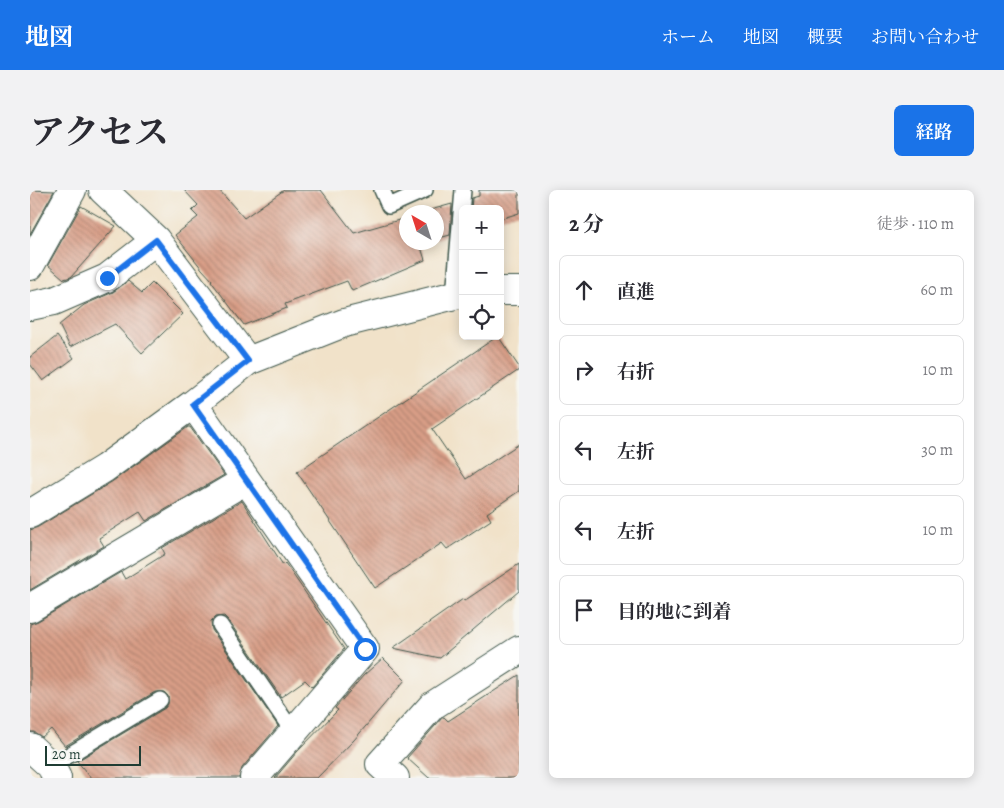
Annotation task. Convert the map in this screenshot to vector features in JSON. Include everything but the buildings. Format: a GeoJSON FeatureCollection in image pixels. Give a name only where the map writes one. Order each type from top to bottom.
{"type":"FeatureCollection","features":[{"type":"Feature","properties":{"kind":"street"},"geometry":{"type":"LineString","coordinates":[[30,266],[72,190]]}},
{"type":"Feature","properties":{"kind":"street"},"geometry":{"type":"LineString","coordinates":[[103,190],[156,240],[248,361]]}},
{"type":"Feature","properties":{"kind":"street"},"geometry":{"type":"LineString","coordinates":[[30,306],[54,301],[107,278],[156,240]]}},
{"type":"Feature","properties":{"kind":"street"},"geometry":{"type":"LineString","coordinates":[[504,291],[519,291]]}},
{"type":"Feature","properties":{"kind":"street"},"geometry":{"type":"LineString","coordinates":[[30,514],[105,468],[248,361],[344,323],[458,295]]}},
{"type":"Feature","properties":{"kind":"street"},"geometry":{"type":"LineString","coordinates":[[193,404],[365,649],[254,778]]}},
{"type":"Feature","properties":{"kind":"street"},"geometry":{"type":"LineString","coordinates":[[30,608],[246,480]]}},
{"type":"Feature","properties":{"kind":"street"},"geometry":{"type":"LineString","coordinates":[[395,778],[380,764],[432,706],[519,650]]}},
{"type":"Feature","properties":{"kind":"street"},"geometry":{"type":"LineString","coordinates":[[30,747],[54,772]]}},
{"type":"Feature","properties":{"kind":"lane"},"geometry":{"type":"LineString","coordinates":[[382,190],[389,206],[424,190]]}},
{"type":"Feature","properties":{"kind":"lane"},"geometry":{"type":"LineString","coordinates":[[458,295],[463,190]]}},
{"type":"Feature","properties":{"kind":"lane"},"geometry":{"type":"LineString","coordinates":[[220,625],[293,732]]}},
{"type":"Feature","properties":{"kind":"lane"},"geometry":{"type":"LineString","coordinates":[[54,772],[160,700]]}},
{"type":"Feature","properties":{"kind":"route"},"geometry":{"type":"LineString","coordinates":[[107,278],[156,240],[248,361],[193,404],[365,649]]}}]}
